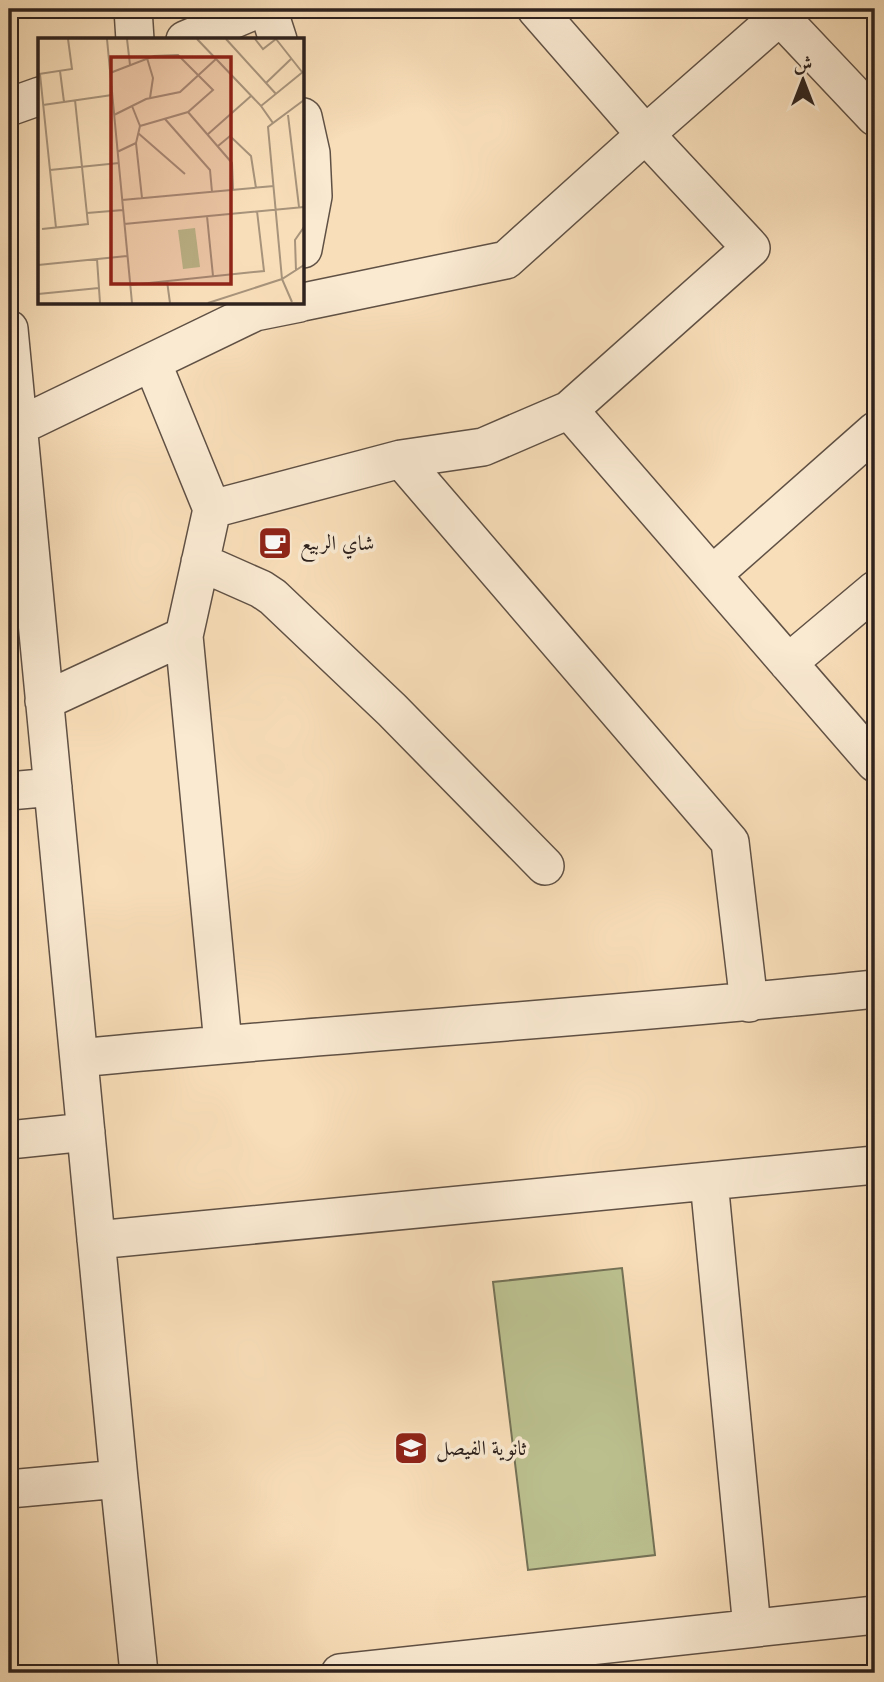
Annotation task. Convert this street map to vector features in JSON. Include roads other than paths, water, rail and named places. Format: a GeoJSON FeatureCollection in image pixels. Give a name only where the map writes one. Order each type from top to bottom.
{"type":"FeatureCollection","features":[{"type":"Feature","properties":{"kind":"street"},"geometry":{"type":"LineString","coordinates":[[132,9],[135,38]]}},
{"type":"Feature","properties":{"kind":"street"},"geometry":{"type":"LineString","coordinates":[[190,38],[258,9]]}},
{"type":"Feature","properties":{"kind":"street"},"geometry":{"type":"LineString","coordinates":[[268,9],[277,38]]}},
{"type":"Feature","properties":{"kind":"street"},"geometry":{"type":"LineString","coordinates":[[212,509],[401,459],[483,447],[569,410],[751,248],[645,134],[536,9]]}},
{"type":"Feature","properties":{"kind":"street"},"geometry":{"type":"LineString","coordinates":[[304,301],[506,260],[776,13],[875,117]]}},
{"type":"Feature","properties":{"kind":"street"},"geometry":{"type":"LineString","coordinates":[[9,107],[38,97]]}},
{"type":"Feature","properties":{"kind":"street"},"geometry":{"type":"LineString","coordinates":[[304,122],[311,153],[313,196],[304,244]]}},
{"type":"Feature","properties":{"kind":"street"},"geometry":{"type":"LineString","coordinates":[[17,427],[255,312],[290,304]]}},
{"type":"Feature","properties":{"kind":"street"},"geometry":{"type":"LineString","coordinates":[[9,329],[139,1673]]}},
{"type":"Feature","properties":{"kind":"street"},"geometry":{"type":"LineString","coordinates":[[152,362],[212,509],[184,636],[223,1044]]}},
{"type":"Feature","properties":{"kind":"street"},"geometry":{"type":"LineString","coordinates":[[569,410],[875,763]]}},
{"type":"Feature","properties":{"kind":"street"},"geometry":{"type":"LineString","coordinates":[[712,575],[875,431]]}},
{"type":"Feature","properties":{"kind":"street"},"geometry":{"type":"LineString","coordinates":[[401,459],[730,842],[749,1003]]}},
{"type":"Feature","properties":{"kind":"street"},"geometry":{"type":"LineString","coordinates":[[201,562],[273,597],[392,710],[545,866]]}},
{"type":"Feature","properties":{"kind":"street"},"geometry":{"type":"LineString","coordinates":[[788,663],[875,590]]}},
{"type":"Feature","properties":{"kind":"street"},"geometry":{"type":"LineString","coordinates":[[44,701],[184,636]]}},
{"type":"Feature","properties":{"kind":"street"},"geometry":{"type":"LineString","coordinates":[[9,791],[53,786]]}},
{"type":"Feature","properties":{"kind":"street"},"geometry":{"type":"LineString","coordinates":[[79,1058],[223,1044],[749,1003],[875,989]]}},
{"type":"Feature","properties":{"kind":"street"},"geometry":{"type":"LineString","coordinates":[[9,1140],[86,1132]]}},
{"type":"Feature","properties":{"kind":"street"},"geometry":{"type":"LineString","coordinates":[[96,1240],[875,1165]]}},
{"type":"Feature","properties":{"kind":"street"},"geometry":{"type":"LineString","coordinates":[[709,1181],[752,1628]]}},
{"type":"Feature","properties":{"kind":"street"},"geometry":{"type":"LineString","coordinates":[[9,1489],[119,1479]]}},
{"type":"Feature","properties":{"kind":"street"},"geometry":{"type":"LineString","coordinates":[[340,1673],[415,1669],[875,1615]]}},
{"type":"Feature","properties":{"kind":"place","name":"شاي الربيع"},"geometry":{"type":"Point","coordinates":[275,543]}},
{"type":"Feature","properties":{"kind":"place","name":"ثانوية الفيصل"},"geometry":{"type":"Point","coordinates":[411,1448]}}]}
